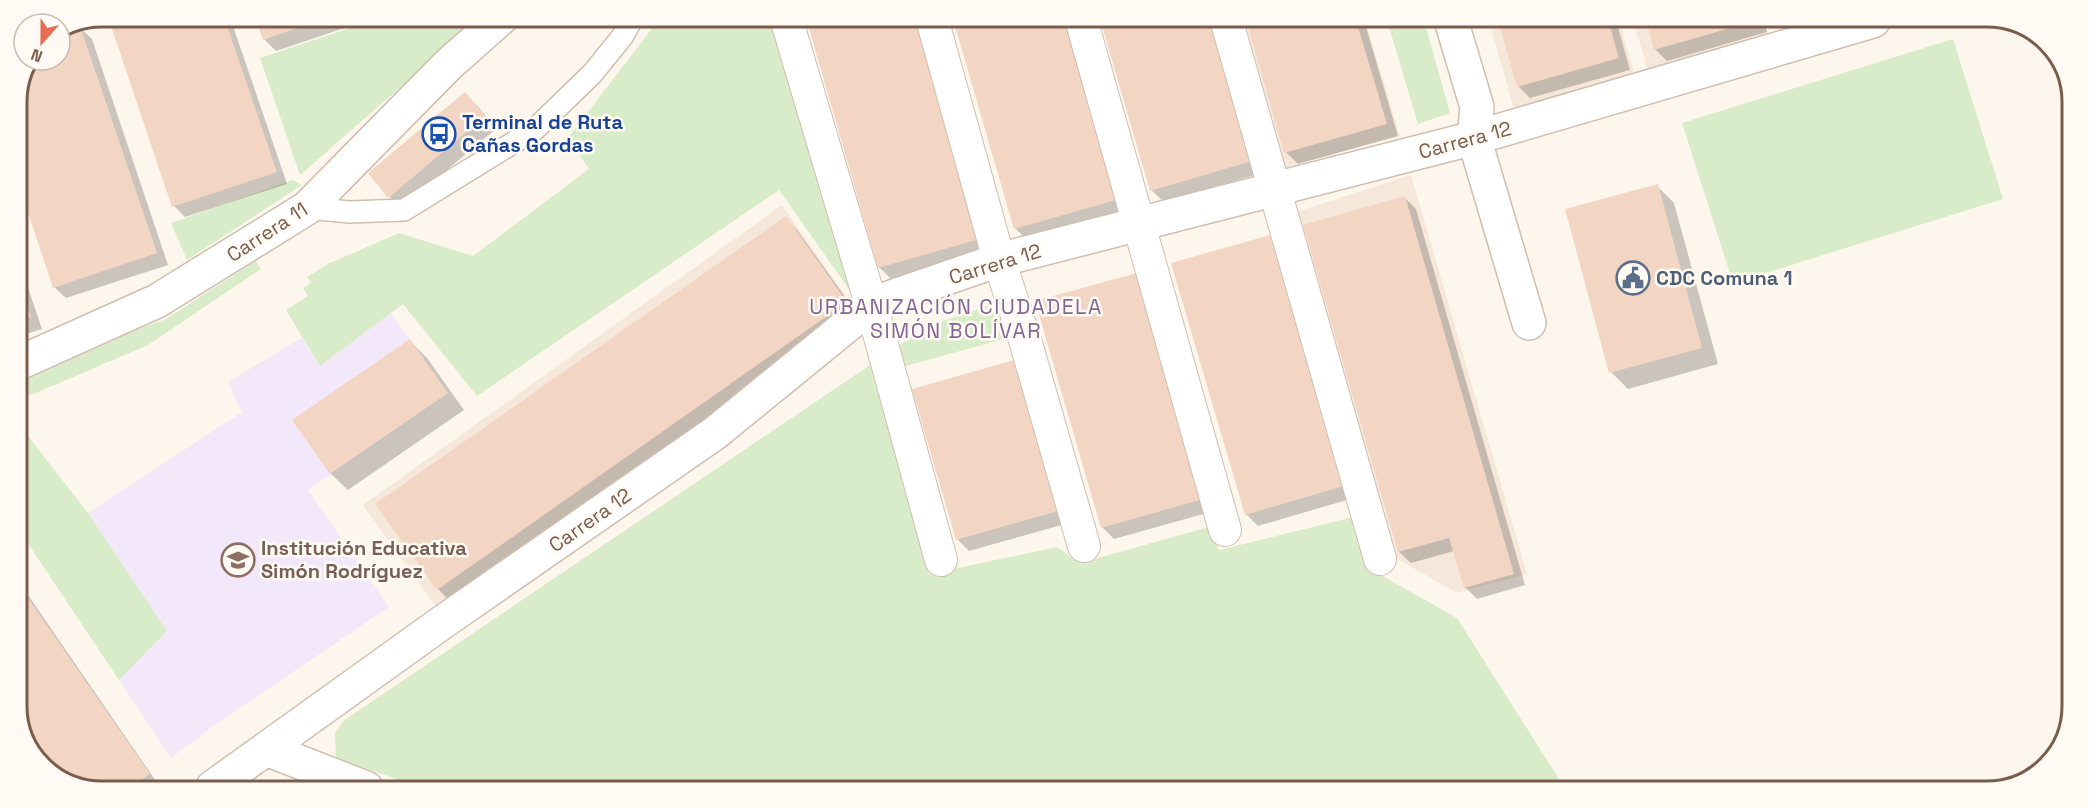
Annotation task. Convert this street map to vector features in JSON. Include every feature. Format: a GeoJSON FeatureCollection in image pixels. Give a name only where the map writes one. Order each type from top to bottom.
{"type":"FeatureCollection","features":[{"type":"Feature","properties":{"kind":"street","name":"Carrera 11"},"geometry":{"type":"LineString","coordinates":[[27,359],[157,300],[307,208],[448,65],[492,27]]}},
{"type":"Feature","properties":{"kind":"street"},"geometry":{"type":"LineString","coordinates":[[789,27],[871,304],[941,560]]}},
{"type":"Feature","properties":{"kind":"street"},"geometry":{"type":"LineString","coordinates":[[934,27],[999,260],[1025,340],[1084,546]]}},
{"type":"Feature","properties":{"kind":"street"},"geometry":{"type":"LineString","coordinates":[[1083,27],[1225,530]]}},
{"type":"Feature","properties":{"kind":"street"},"geometry":{"type":"LineString","coordinates":[[1228,27],[1380,558]]}},
{"type":"Feature","properties":{"kind":"street"},"geometry":{"type":"LineString","coordinates":[[1453,27],[1477,107],[1474,138],[1529,323]]}},
{"type":"Feature","properties":{"kind":"street","name":"Carrera 12"},"geometry":{"type":"LineString","coordinates":[[221,781],[440,624],[715,433],[871,304],[999,260],[1474,138],[1853,27]]}},
{"type":"Feature","properties":{"kind":"street"},"geometry":{"type":"LineString","coordinates":[[266,749],[348,781]]}},
{"type":"Feature","properties":{"kind":"lane"},"geometry":{"type":"LineString","coordinates":[[307,208],[350,212],[404,210],[534,130],[592,75],[628,27]]}},
{"type":"Feature","properties":{"kind":"shaded area"},"geometry":{"type":"Polygon","coordinates":[[[1239,27],[1367,27],[1400,136],[1279,169],[1239,27]]]}},
{"type":"Feature","properties":{"kind":"shaded area"},"geometry":{"type":"Polygon","coordinates":[[[1491,27],[1621,27],[1635,76],[1514,110],[1491,27]]]}},
{"type":"Feature","properties":{"kind":"shaded area"},"geometry":{"type":"Polygon","coordinates":[[[1635,27],[1766,27],[1769,38],[1648,71],[1635,27]]]}},
{"type":"Feature","properties":{"kind":"shaded area"},"geometry":{"type":"Polygon","coordinates":[[[1411,175],[1527,574],[1457,593],[1387,553],[1293,213],[1411,175]]]}},
{"type":"Feature","properties":{"kind":"shaded area"},"geometry":{"type":"Polygon","coordinates":[[[782,205],[856,311],[437,608],[363,505],[782,205]]]}},
{"type":"Feature","properties":{"kind":"shaded area","name":"Institución Educativa Simón Rodríguez"},"geometry":{"type":"Polygon","coordinates":[[[391,313],[448,393],[308,490],[389,607],[216,724],[171,758],[119,680],[167,631],[88,513],[242,412],[228,382],[302,338],[320,366],[391,313]]]}},
{"type":"Feature","properties":{"kind":"green space"},"geometry":{"type":"Polygon","coordinates":[[[353,27],[474,27],[300,175],[260,58],[353,27]]]}},
{"type":"Feature","properties":{"kind":"green space"},"geometry":{"type":"Polygon","coordinates":[[[653,27],[782,27],[858,302],[779,190],[477,396],[403,304],[320,366],[286,310],[308,296],[303,288],[311,283],[307,277],[328,264],[399,233],[473,256],[589,169],[568,138],[653,27]]]}},
{"type":"Feature","properties":{"kind":"green space"},"geometry":{"type":"Polygon","coordinates":[[[1389,27],[1426,27],[1450,113],[1418,124],[1389,27]]]}},
{"type":"Feature","properties":{"kind":"green space"},"geometry":{"type":"Polygon","coordinates":[[[1953,39],[2003,199],[1733,283],[1682,123],[1953,39]]]}},
{"type":"Feature","properties":{"kind":"green space"},"geometry":{"type":"Polygon","coordinates":[[[293,180],[302,185],[187,260],[171,223],[293,180]]]}},
{"type":"Feature","properties":{"kind":"green space"},"geometry":{"type":"Polygon","coordinates":[[[256,261],[261,269],[148,345],[27,397],[27,379],[136,330],[166,319],[256,261]]]}},
{"type":"Feature","properties":{"kind":"green space"},"geometry":{"type":"Polygon","coordinates":[[[1008,299],[1018,335],[895,369],[889,351],[937,323],[1008,299]]]}},
{"type":"Feature","properties":{"kind":"green space"},"geometry":{"type":"Polygon","coordinates":[[[870,365],[929,574],[1057,547],[1080,563],[1209,527],[1219,550],[1354,517],[1372,570],[1457,618],[1560,781],[402,781],[336,758],[335,733],[343,721],[870,365]]]}},
{"type":"Feature","properties":{"kind":"green space"},"geometry":{"type":"Polygon","coordinates":[[[27,435],[88,513],[167,631],[119,680],[27,542],[27,435]]]}},
{"type":"Feature","properties":{"kind":"building"},"geometry":{"type":"Polygon","coordinates":[[[111,27],[227,27],[277,172],[172,207],[111,27]]]}},
{"type":"Feature","properties":{"kind":"building"},"geometry":{"type":"Polygon","coordinates":[[[258,27],[300,27],[263,40],[258,27]]]}},
{"type":"Feature","properties":{"kind":"building"},"geometry":{"type":"Polygon","coordinates":[[[809,27],[919,27],[980,239],[878,268],[809,27]]]}},
{"type":"Feature","properties":{"kind":"building"},"geometry":{"type":"Polygon","coordinates":[[[955,27],[1065,27],[1116,200],[1014,229],[955,27]]]}},
{"type":"Feature","properties":{"kind":"building"},"geometry":{"type":"Polygon","coordinates":[[[1102,27],[1212,27],[1252,161],[1150,191],[1102,27]]]}},
{"type":"Feature","properties":{"kind":"building"},"geometry":{"type":"Polygon","coordinates":[[[1248,27],[1358,27],[1387,124],[1284,153],[1248,27]]]}},
{"type":"Feature","properties":{"kind":"building"},"geometry":{"type":"Polygon","coordinates":[[[1500,27],[1610,27],[1619,58],[1517,87],[1500,27]]]}},
{"type":"Feature","properties":{"kind":"building"},"geometry":{"type":"Polygon","coordinates":[[[1648,27],[1734,27],[1654,50],[1648,27]]]}},
{"type":"Feature","properties":{"kind":"building"},"geometry":{"type":"Polygon","coordinates":[[[81,30],[157,253],[53,288],[27,210],[27,102],[28,88],[34,72],[72,72],[72,34],[81,30]]]}},
{"type":"Feature","properties":{"kind":"building","name":"Terminal de Ruta Cañas Gordas"},"geometry":{"type":"Polygon","coordinates":[[[465,92],[486,116],[388,198],[368,173],[465,92]]]}},
{"type":"Feature","properties":{"kind":"building","name":"CDC Comuna 1"},"geometry":{"type":"Polygon","coordinates":[[[1658,184],[1702,348],[1609,373],[1565,209],[1658,184]]]}},
{"type":"Feature","properties":{"kind":"building"},"geometry":{"type":"Polygon","coordinates":[[[1405,196],[1514,574],[1464,588],[1449,538],[1398,552],[1303,225],[1405,196]]]}},
{"type":"Feature","properties":{"kind":"building"},"geometry":{"type":"Polygon","coordinates":[[[786,216],[847,302],[437,590],[375,504],[786,216]]]}},
{"type":"Feature","properties":{"kind":"building"},"geometry":{"type":"Polygon","coordinates":[[[1274,234],[1347,485],[1245,515],[1171,263],[1274,234]]]}},
{"type":"Feature","properties":{"kind":"building"},"geometry":{"type":"Polygon","coordinates":[[[1137,273],[1203,499],[1101,528],[1035,301],[1137,273]]]}},
{"type":"Feature","properties":{"kind":"building"},"geometry":{"type":"Polygon","coordinates":[[[27,305],[31,317],[27,318],[27,305]]]}},
{"type":"Feature","properties":{"kind":"building"},"geometry":{"type":"Polygon","coordinates":[[[410,339],[448,393],[330,474],[292,420],[410,339]]]}},
{"type":"Feature","properties":{"kind":"building"},"geometry":{"type":"Polygon","coordinates":[[[1014,360],[1058,511],[956,540],[912,389],[1014,360]]]}},
{"type":"Feature","properties":{"kind":"building"},"geometry":{"type":"Polygon","coordinates":[[[27,596],[150,774],[140,781],[88,780],[69,773],[43,752],[31,730],[27,711],[27,596]]]}},
{"type":"Feature","properties":{"kind":"place","name":"Terminal de Ruta Cañas Gordas"},"geometry":{"type":"Point","coordinates":[439,134]}},
{"type":"Feature","properties":{"kind":"place","name":"CDC Comuna 1"},"geometry":{"type":"Point","coordinates":[1633,278]}},
{"type":"Feature","properties":{"kind":"place","name":"Institución Educativa Simón Rodríguez"},"geometry":{"type":"Point","coordinates":[238,560]}},
{"type":"Feature","properties":{"kind":"district","name":"URBANIZACIÓN CIUDADELA SIMÓN BOLÍVAR"},"geometry":{"type":"Point","coordinates":[956,318]}}]}
